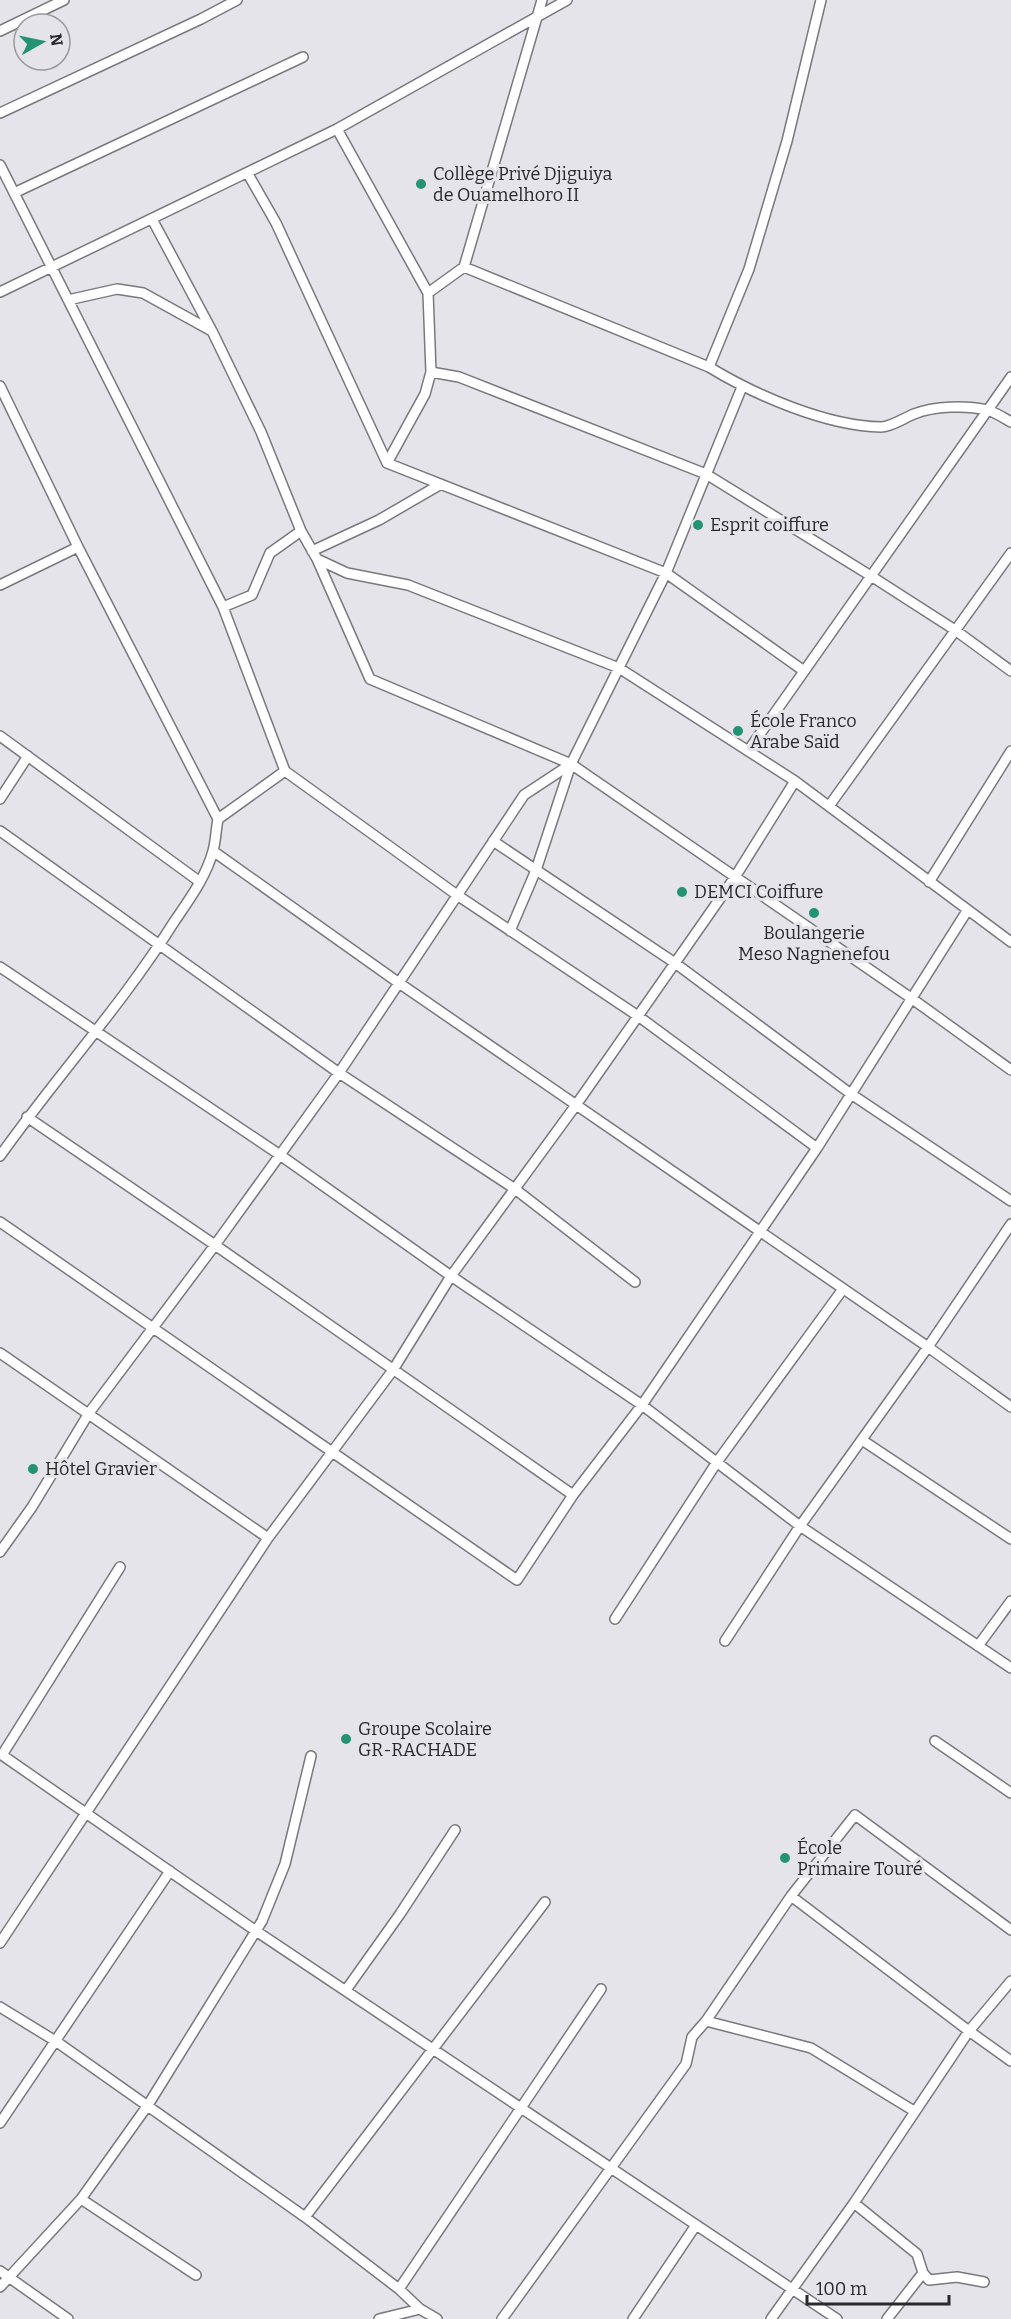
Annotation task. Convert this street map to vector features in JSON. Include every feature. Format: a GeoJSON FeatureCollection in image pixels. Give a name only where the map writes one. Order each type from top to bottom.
{"type":"FeatureCollection","features":[{"type":"Feature","properties":{"kind":"street"},"geometry":{"type":"LineString","coordinates":[[0,30],[64,0]]}},
{"type":"Feature","properties":{"kind":"street"},"geometry":{"type":"LineString","coordinates":[[0,113],[237,0]]}},
{"type":"Feature","properties":{"kind":"street"},"geometry":{"type":"LineString","coordinates":[[428,293],[464,267],[542,0]]}},
{"type":"Feature","properties":{"kind":"street"},"geometry":{"type":"LineString","coordinates":[[0,292],[337,129],[567,0]]}},
{"type":"Feature","properties":{"kind":"street"},"geometry":{"type":"LineString","coordinates":[[709,367],[752,258],[787,141],[821,0]]}},
{"type":"Feature","properties":{"kind":"street"},"geometry":{"type":"LineString","coordinates":[[14,193],[303,57]]}},
{"type":"Feature","properties":{"kind":"street"},"geometry":{"type":"LineString","coordinates":[[337,129],[428,293],[431,372],[425,394],[387,462]]}},
{"type":"Feature","properties":{"kind":"street"},"geometry":{"type":"LineString","coordinates":[[0,165],[224,607],[285,771],[458,895],[638,1016],[817,1148]]}},
{"type":"Feature","properties":{"kind":"street"},"geometry":{"type":"LineString","coordinates":[[248,174],[276,223],[387,462],[666,573],[804,671]]}},
{"type":"Feature","properties":{"kind":"street"},"geometry":{"type":"LineString","coordinates":[[152,219],[212,331],[261,432],[300,531],[314,555],[370,679],[571,764],[911,998],[1011,1070]]}},
{"type":"Feature","properties":{"kind":"street"},"geometry":{"type":"LineString","coordinates":[[464,267],[709,367],[742,387],[811,413],[848,424],[884,427],[917,412],[951,407],[988,410],[1011,422]]}},
{"type":"Feature","properties":{"kind":"street"},"geometry":{"type":"LineString","coordinates":[[68,300],[117,289],[143,293],[212,331]]}},
{"type":"Feature","properties":{"kind":"street"},"geometry":{"type":"LineString","coordinates":[[431,372],[459,377],[706,474],[956,630],[1011,671]]}},
{"type":"Feature","properties":{"kind":"street"},"geometry":{"type":"LineString","coordinates":[[748,751],[1011,377]]}},
{"type":"Feature","properties":{"kind":"street"},"geometry":{"type":"LineString","coordinates":[[0,386],[78,547],[218,819],[213,851],[200,882],[160,945],[97,1031],[27,1117],[0,1156]]}},
{"type":"Feature","properties":{"kind":"street"},"geometry":{"type":"LineString","coordinates":[[510,931],[536,870],[571,764],[666,573],[742,387]]}},
{"type":"Feature","properties":{"kind":"street"},"geometry":{"type":"LineString","coordinates":[[314,555],[441,484]]}},
{"type":"Feature","properties":{"kind":"street"},"geometry":{"type":"LineString","coordinates":[[224,607],[252,596],[270,553],[300,531]]}},
{"type":"Feature","properties":{"kind":"street"},"geometry":{"type":"LineString","coordinates":[[0,585],[78,547]]}},
{"type":"Feature","properties":{"kind":"street"},"geometry":{"type":"LineString","coordinates":[[829,806],[1011,553]]}},
{"type":"Feature","properties":{"kind":"street"},"geometry":{"type":"LineString","coordinates":[[314,555],[348,573],[408,585],[619,668],[795,781],[1011,942]]}},
{"type":"Feature","properties":{"kind":"street"},"geometry":{"type":"LineString","coordinates":[[0,736],[200,882]]}},
{"type":"Feature","properties":{"kind":"street"},"geometry":{"type":"LineString","coordinates":[[928,882],[1011,751]]}},
{"type":"Feature","properties":{"kind":"street"},"geometry":{"type":"LineString","coordinates":[[0,798],[28,756]]}},
{"type":"Feature","properties":{"kind":"street"},"geometry":{"type":"LineString","coordinates":[[0,1552],[32,1506],[89,1413],[215,1245],[339,1073],[524,795],[571,764]]}},
{"type":"Feature","properties":{"kind":"street"},"geometry":{"type":"LineString","coordinates":[[218,819],[285,771]]}},
{"type":"Feature","properties":{"kind":"street"},"geometry":{"type":"LineString","coordinates":[[0,1943],[268,1538],[393,1370],[451,1276],[576,1105],[735,877],[795,781]]}},
{"type":"Feature","properties":{"kind":"street"},"geometry":{"type":"LineString","coordinates":[[0,831],[339,1073],[515,1189],[635,1282]]}},
{"type":"Feature","properties":{"kind":"street"},"geometry":{"type":"LineString","coordinates":[[493,841],[675,963],[851,1094],[1011,1201]]}},
{"type":"Feature","properties":{"kind":"street"},"geometry":{"type":"LineString","coordinates":[[213,851],[399,983],[928,1347],[1011,1407]]}},
{"type":"Feature","properties":{"kind":"street"},"geometry":{"type":"LineString","coordinates":[[0,1222],[517,1580],[573,1495],[642,1405],[817,1148],[967,911]]}},
{"type":"Feature","properties":{"kind":"street"},"geometry":{"type":"LineString","coordinates":[[0,967],[280,1155],[451,1276],[642,1405],[800,1526],[1011,1668]]}},
{"type":"Feature","properties":{"kind":"street"},"geometry":{"type":"LineString","coordinates":[[27,1117],[573,1495]]}},
{"type":"Feature","properties":{"kind":"street"},"geometry":{"type":"LineString","coordinates":[[725,1641],[800,1526],[928,1347],[1011,1224]]}},
{"type":"Feature","properties":{"kind":"street"},"geometry":{"type":"LineString","coordinates":[[615,1619],[717,1462],[843,1289]]}},
{"type":"Feature","properties":{"kind":"street"},"geometry":{"type":"LineString","coordinates":[[0,1353],[268,1538]]}},
{"type":"Feature","properties":{"kind":"street"},"geometry":{"type":"LineString","coordinates":[[862,1440],[1011,1539]]}},
{"type":"Feature","properties":{"kind":"street"},"geometry":{"type":"LineString","coordinates":[[120,1567],[2,1755],[256,1931],[837,2319]]}},
{"type":"Feature","properties":{"kind":"street"},"geometry":{"type":"LineString","coordinates":[[978,1646],[1011,1601]]}},
{"type":"Feature","properties":{"kind":"street"},"geometry":{"type":"LineString","coordinates":[[935,1741],[1011,1793]]}},
{"type":"Feature","properties":{"kind":"street"},"geometry":{"type":"LineString","coordinates":[[0,2287],[81,2199],[148,2105],[262,1921],[285,1863],[311,1756]]}},
{"type":"Feature","properties":{"kind":"street"},"geometry":{"type":"LineString","coordinates":[[502,2319],[686,2064],[692,2037],[706,2021],[791,1896],[855,1815],[1011,1930]]}},
{"type":"Feature","properties":{"kind":"street"},"geometry":{"type":"LineString","coordinates":[[346,1990],[400,1914],[455,1830]]}},
{"type":"Feature","properties":{"kind":"street"},"geometry":{"type":"LineString","coordinates":[[0,2124],[170,1871]]}},
{"type":"Feature","properties":{"kind":"street"},"geometry":{"type":"LineString","coordinates":[[791,1896],[1011,2061]]}},
{"type":"Feature","properties":{"kind":"street"},"geometry":{"type":"LineString","coordinates":[[305,2217],[545,1902]]}},
{"type":"Feature","properties":{"kind":"street"},"geometry":{"type":"LineString","coordinates":[[771,2319],[854,2203],[969,2031],[1011,1981]]}},
{"type":"Feature","properties":{"kind":"street"},"geometry":{"type":"LineString","coordinates":[[399,2289],[601,1989]]}},
{"type":"Feature","properties":{"kind":"street"},"geometry":{"type":"LineString","coordinates":[[0,2007],[57,2042],[305,2217],[399,2289],[420,2309],[437,2319]]}},
{"type":"Feature","properties":{"kind":"street"},"geometry":{"type":"LineString","coordinates":[[706,2021],[811,2048],[914,2111]]}},
{"type":"Feature","properties":{"kind":"street"},"geometry":{"type":"LineString","coordinates":[[81,2199],[196,2275]]}},
{"type":"Feature","properties":{"kind":"street"},"geometry":{"type":"LineString","coordinates":[[854,2203],[917,2254],[923,2273],[929,2280],[957,2277],[984,2282]]}},
{"type":"Feature","properties":{"kind":"street"},"geometry":{"type":"LineString","coordinates":[[633,2319],[696,2225]]}},
{"type":"Feature","properties":{"kind":"street"},"geometry":{"type":"LineString","coordinates":[[0,2271],[68,2319]]}},
{"type":"Feature","properties":{"kind":"street"},"geometry":{"type":"LineString","coordinates":[[887,2319],[923,2273]]}},
{"type":"Feature","properties":{"kind":"street"},"geometry":{"type":"LineString","coordinates":[[379,2319],[420,2309]]}},
{"type":"Feature","properties":{"kind":"place","name":"Collège Privé Djiguiya de Ouamelhoro II"},"geometry":{"type":"Point","coordinates":[421,184]}},
{"type":"Feature","properties":{"kind":"place","name":"Esprit coiffure"},"geometry":{"type":"Point","coordinates":[698,525]}},
{"type":"Feature","properties":{"kind":"place","name":"École Franco Arabe Saïd"},"geometry":{"type":"Point","coordinates":[738,731]}},
{"type":"Feature","properties":{"kind":"place","name":"DEMCI Coiffure"},"geometry":{"type":"Point","coordinates":[682,892]}},
{"type":"Feature","properties":{"kind":"place","name":"Boulangerie Meso Nagnenefou"},"geometry":{"type":"Point","coordinates":[814,913]}},
{"type":"Feature","properties":{"kind":"place","name":"Hôtel Gravier"},"geometry":{"type":"Point","coordinates":[33,1469]}},
{"type":"Feature","properties":{"kind":"place","name":"Groupe Scolaire GR-RACHADE"},"geometry":{"type":"Point","coordinates":[346,1739]}},
{"type":"Feature","properties":{"kind":"place","name":"École Primaire Touré"},"geometry":{"type":"Point","coordinates":[785,1858]}}]}
